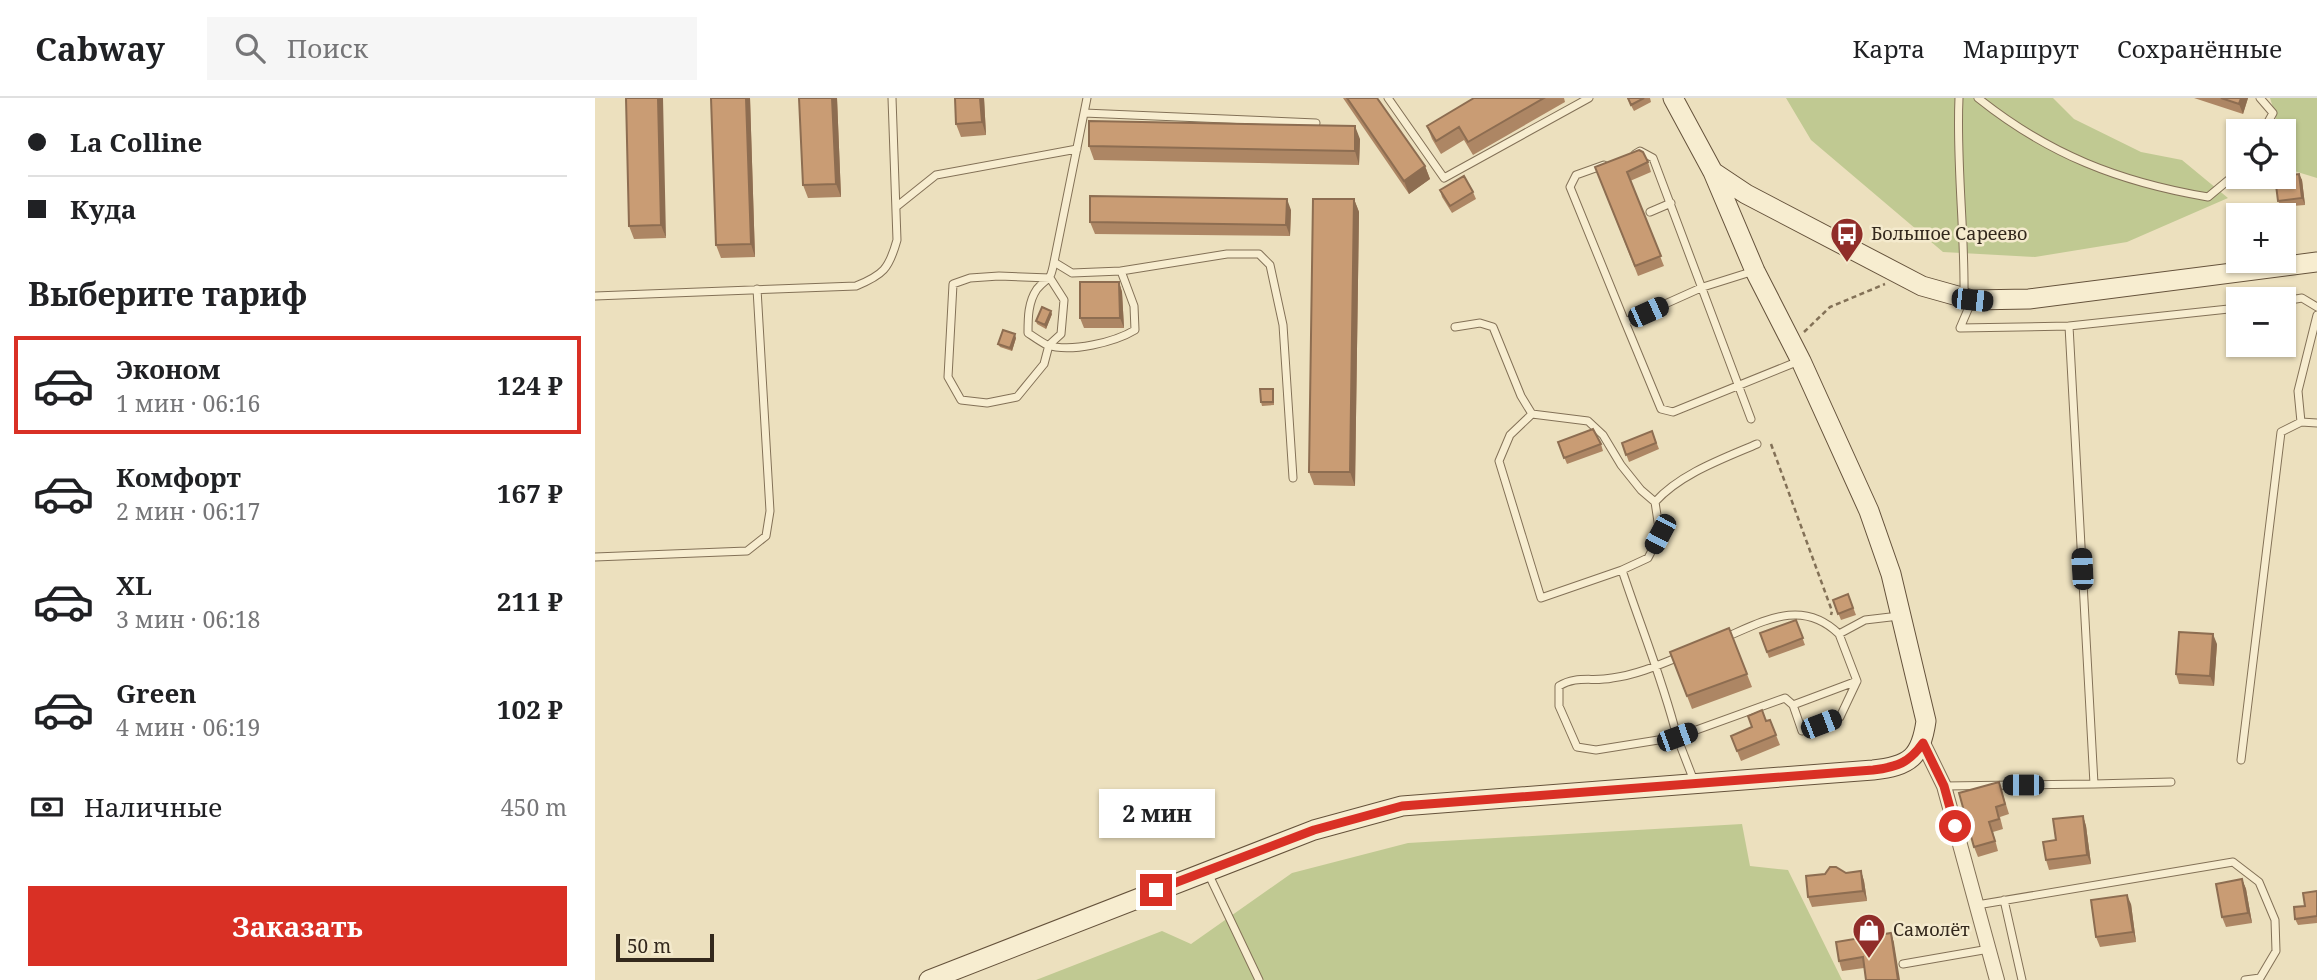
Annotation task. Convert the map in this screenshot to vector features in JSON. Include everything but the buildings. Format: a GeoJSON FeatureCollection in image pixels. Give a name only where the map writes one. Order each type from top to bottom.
{"type":"FeatureCollection","features":[{"type":"Feature","properties":{"kind":"street"},"geometry":{"type":"LineString","coordinates":[[929,980],[1314,830],[1402,806],[1695,785],[1896,767],[1913,758],[1923,743],[1926,721],[1901,615],[1869,511],[1796,352],[1755,271],[1713,172],[1673,98]]}},
{"type":"Feature","properties":{"kind":"street"},"geometry":{"type":"LineString","coordinates":[[1713,172],[1746,194],[1901,276],[1922,286],[1968,299],[2029,299],[2317,262]]}},
{"type":"Feature","properties":{"kind":"street"},"geometry":{"type":"LineString","coordinates":[[1923,743],[1944,786],[1997,980]]}},
{"type":"Feature","properties":{"kind":"lane"},"geometry":{"type":"LineString","coordinates":[[595,296],[856,286],[879,277],[891,260],[897,240],[892,98]]}},
{"type":"Feature","properties":{"kind":"lane"},"geometry":{"type":"LineString","coordinates":[[1087,98],[1050,278],[1037,290],[1028,311],[1028,333],[1049,345],[1116,341],[1135,330],[1134,306],[1121,271]]}},
{"type":"Feature","properties":{"kind":"lane"},"geometry":{"type":"LineString","coordinates":[[1388,98],[1444,178],[1589,98]]}},
{"type":"Feature","properties":{"kind":"lane"},"geometry":{"type":"LineString","coordinates":[[1959,98],[1957,143],[1968,299],[1961,328],[2069,326],[2226,309]]}},
{"type":"Feature","properties":{"kind":"lane"},"geometry":{"type":"LineString","coordinates":[[1978,98],[2035,140],[2103,172],[2158,188],[2207,197],[2226,182]]}},
{"type":"Feature","properties":{"kind":"lane"},"geometry":{"type":"LineString","coordinates":[[2260,98],[2273,113],[2270,119]]}},
{"type":"Feature","properties":{"kind":"lane"},"geometry":{"type":"LineString","coordinates":[[1084,113],[1316,123]]}},
{"type":"Feature","properties":{"kind":"lane"},"geometry":{"type":"LineString","coordinates":[[896,206],[936,175],[1077,149]]}},
{"type":"Feature","properties":{"kind":"lane"},"geometry":{"type":"LineString","coordinates":[[1628,156],[1640,151],[1653,158],[1737,375],[1737,385],[1751,419]]}},
{"type":"Feature","properties":{"kind":"lane"},"geometry":{"type":"LineString","coordinates":[[1615,161],[1576,175],[1570,187],[1661,409],[1672,412],[1737,385],[1796,352]]}},
{"type":"Feature","properties":{"kind":"lane"},"geometry":{"type":"LineString","coordinates":[[1650,212],[1671,203]]}},
{"type":"Feature","properties":{"kind":"lane"},"geometry":{"type":"LineString","coordinates":[[1054,261],[1072,273],[1121,271],[1227,254],[1259,254],[1270,265],[1283,325],[1293,478]]}},
{"type":"Feature","properties":{"kind":"lane"},"geometry":{"type":"LineString","coordinates":[[1625,322],[1703,287],[1755,271]]}},
{"type":"Feature","properties":{"kind":"lane"},"geometry":{"type":"LineString","coordinates":[[990,276],[1050,278],[1063,300],[1061,334],[1049,345],[1044,363],[1017,397],[987,403],[961,400],[948,377],[953,284],[970,278],[990,276]]}},
{"type":"Feature","properties":{"kind":"lane"},"geometry":{"type":"LineString","coordinates":[[595,557],[747,551],[765,536],[770,511],[757,289]]}},
{"type":"Feature","properties":{"kind":"lane"},"geometry":{"type":"LineString","coordinates":[[2296,299],[2302,298],[2317,307]]}},
{"type":"Feature","properties":{"kind":"lane"},"geometry":{"type":"LineString","coordinates":[[2301,422],[2298,391],[2317,315]]}},
{"type":"Feature","properties":{"kind":"lane"},"geometry":{"type":"LineString","coordinates":[[1455,327],[1480,323],[1493,327],[1521,397],[1532,414],[1588,421],[1603,435],[1634,482],[1655,502],[1660,534],[1648,558],[1622,570],[1541,598],[1499,461],[1510,435],[1532,414]]}},
{"type":"Feature","properties":{"kind":"lane"},"geometry":{"type":"LineString","coordinates":[[2069,326],[2094,785]]}},
{"type":"Feature","properties":{"kind":"lane"},"geometry":{"type":"LineString","coordinates":[[2241,760],[2281,432],[2301,422],[2317,423]]}},
{"type":"Feature","properties":{"kind":"lane"},"geometry":{"type":"LineString","coordinates":[[1655,502],[1667,488],[1756,444]]}},
{"type":"Feature","properties":{"kind":"lane"},"geometry":{"type":"LineString","coordinates":[[1622,570],[1695,785]]}},
{"type":"Feature","properties":{"kind":"lane"},"geometry":{"type":"LineString","coordinates":[[1691,652],[1655,667],[1611,679],[1569,680],[1559,686],[1559,706],[1577,747],[1596,750],[1677,737],[1785,698],[1793,705],[1802,731],[1840,716],[1857,681],[1839,634],[1827,622],[1807,615],[1777,616],[1716,641]]}},
{"type":"Feature","properties":{"kind":"lane"},"geometry":{"type":"LineString","coordinates":[[1839,634],[1865,621],[1901,615]]}},
{"type":"Feature","properties":{"kind":"lane"},"geometry":{"type":"LineString","coordinates":[[1793,705],[1857,681]]}},
{"type":"Feature","properties":{"kind":"lane"},"geometry":{"type":"LineString","coordinates":[[1944,786],[2171,782]]}},
{"type":"Feature","properties":{"kind":"lane"},"geometry":{"type":"LineString","coordinates":[[1976,905],[2233,862],[2259,882],[2275,920],[2276,951],[2260,978],[2245,980]]}},
{"type":"Feature","properties":{"kind":"lane"},"geometry":{"type":"LineString","coordinates":[[1206,870],[1259,980]]}},
{"type":"Feature","properties":{"kind":"lane"},"geometry":{"type":"LineString","coordinates":[[2004,901],[2022,980]]}},
{"type":"Feature","properties":{"kind":"lane"},"geometry":{"type":"LineString","coordinates":[[1903,964],[1989,949]]}},
{"type":"Feature","properties":{"kind":"path"},"geometry":{"type":"LineString","coordinates":[[1796,352],[1830,307],[1901,276]]}},
{"type":"Feature","properties":{"kind":"path"},"geometry":{"type":"LineString","coordinates":[[1771,444],[1832,611],[1827,622]]}},
{"type":"Feature","properties":{"kind":"green space"},"geometry":{"type":"Polygon","coordinates":[[[1786,98],[2053,98],[2074,119],[2141,152],[2182,160],[2228,198],[2127,242],[2035,257],[1943,252],[1811,140],[1786,98]]]}},
{"type":"Feature","properties":{"kind":"green space"},"geometry":{"type":"Polygon","coordinates":[[[2270,98],[2317,98],[2317,178],[2296,172],[2296,119],[2276,117],[2270,98]]]}},
{"type":"Feature","properties":{"kind":"green space"},"geometry":{"type":"Polygon","coordinates":[[[1742,824],[1750,866],[1788,870],[1842,980],[1036,980],[1162,931],[1191,944],[1292,873],[1408,843],[1742,824]]]}},
{"type":"Feature","properties":{"kind":"place","name":"Большое Сареево"},"geometry":{"type":"Point","coordinates":[1847,264]}},
{"type":"Feature","properties":{"kind":"place","name":"Самолёт"},"geometry":{"type":"Point","coordinates":[1869,960]}},
{"type":"Feature","properties":{"kind":"route"},"geometry":{"type":"LineString","coordinates":[[1156,890],[1314,830],[1402,806],[1873,770],[1896,767],[1913,758],[1923,743],[1944,786],[1955,826]]}}]}
